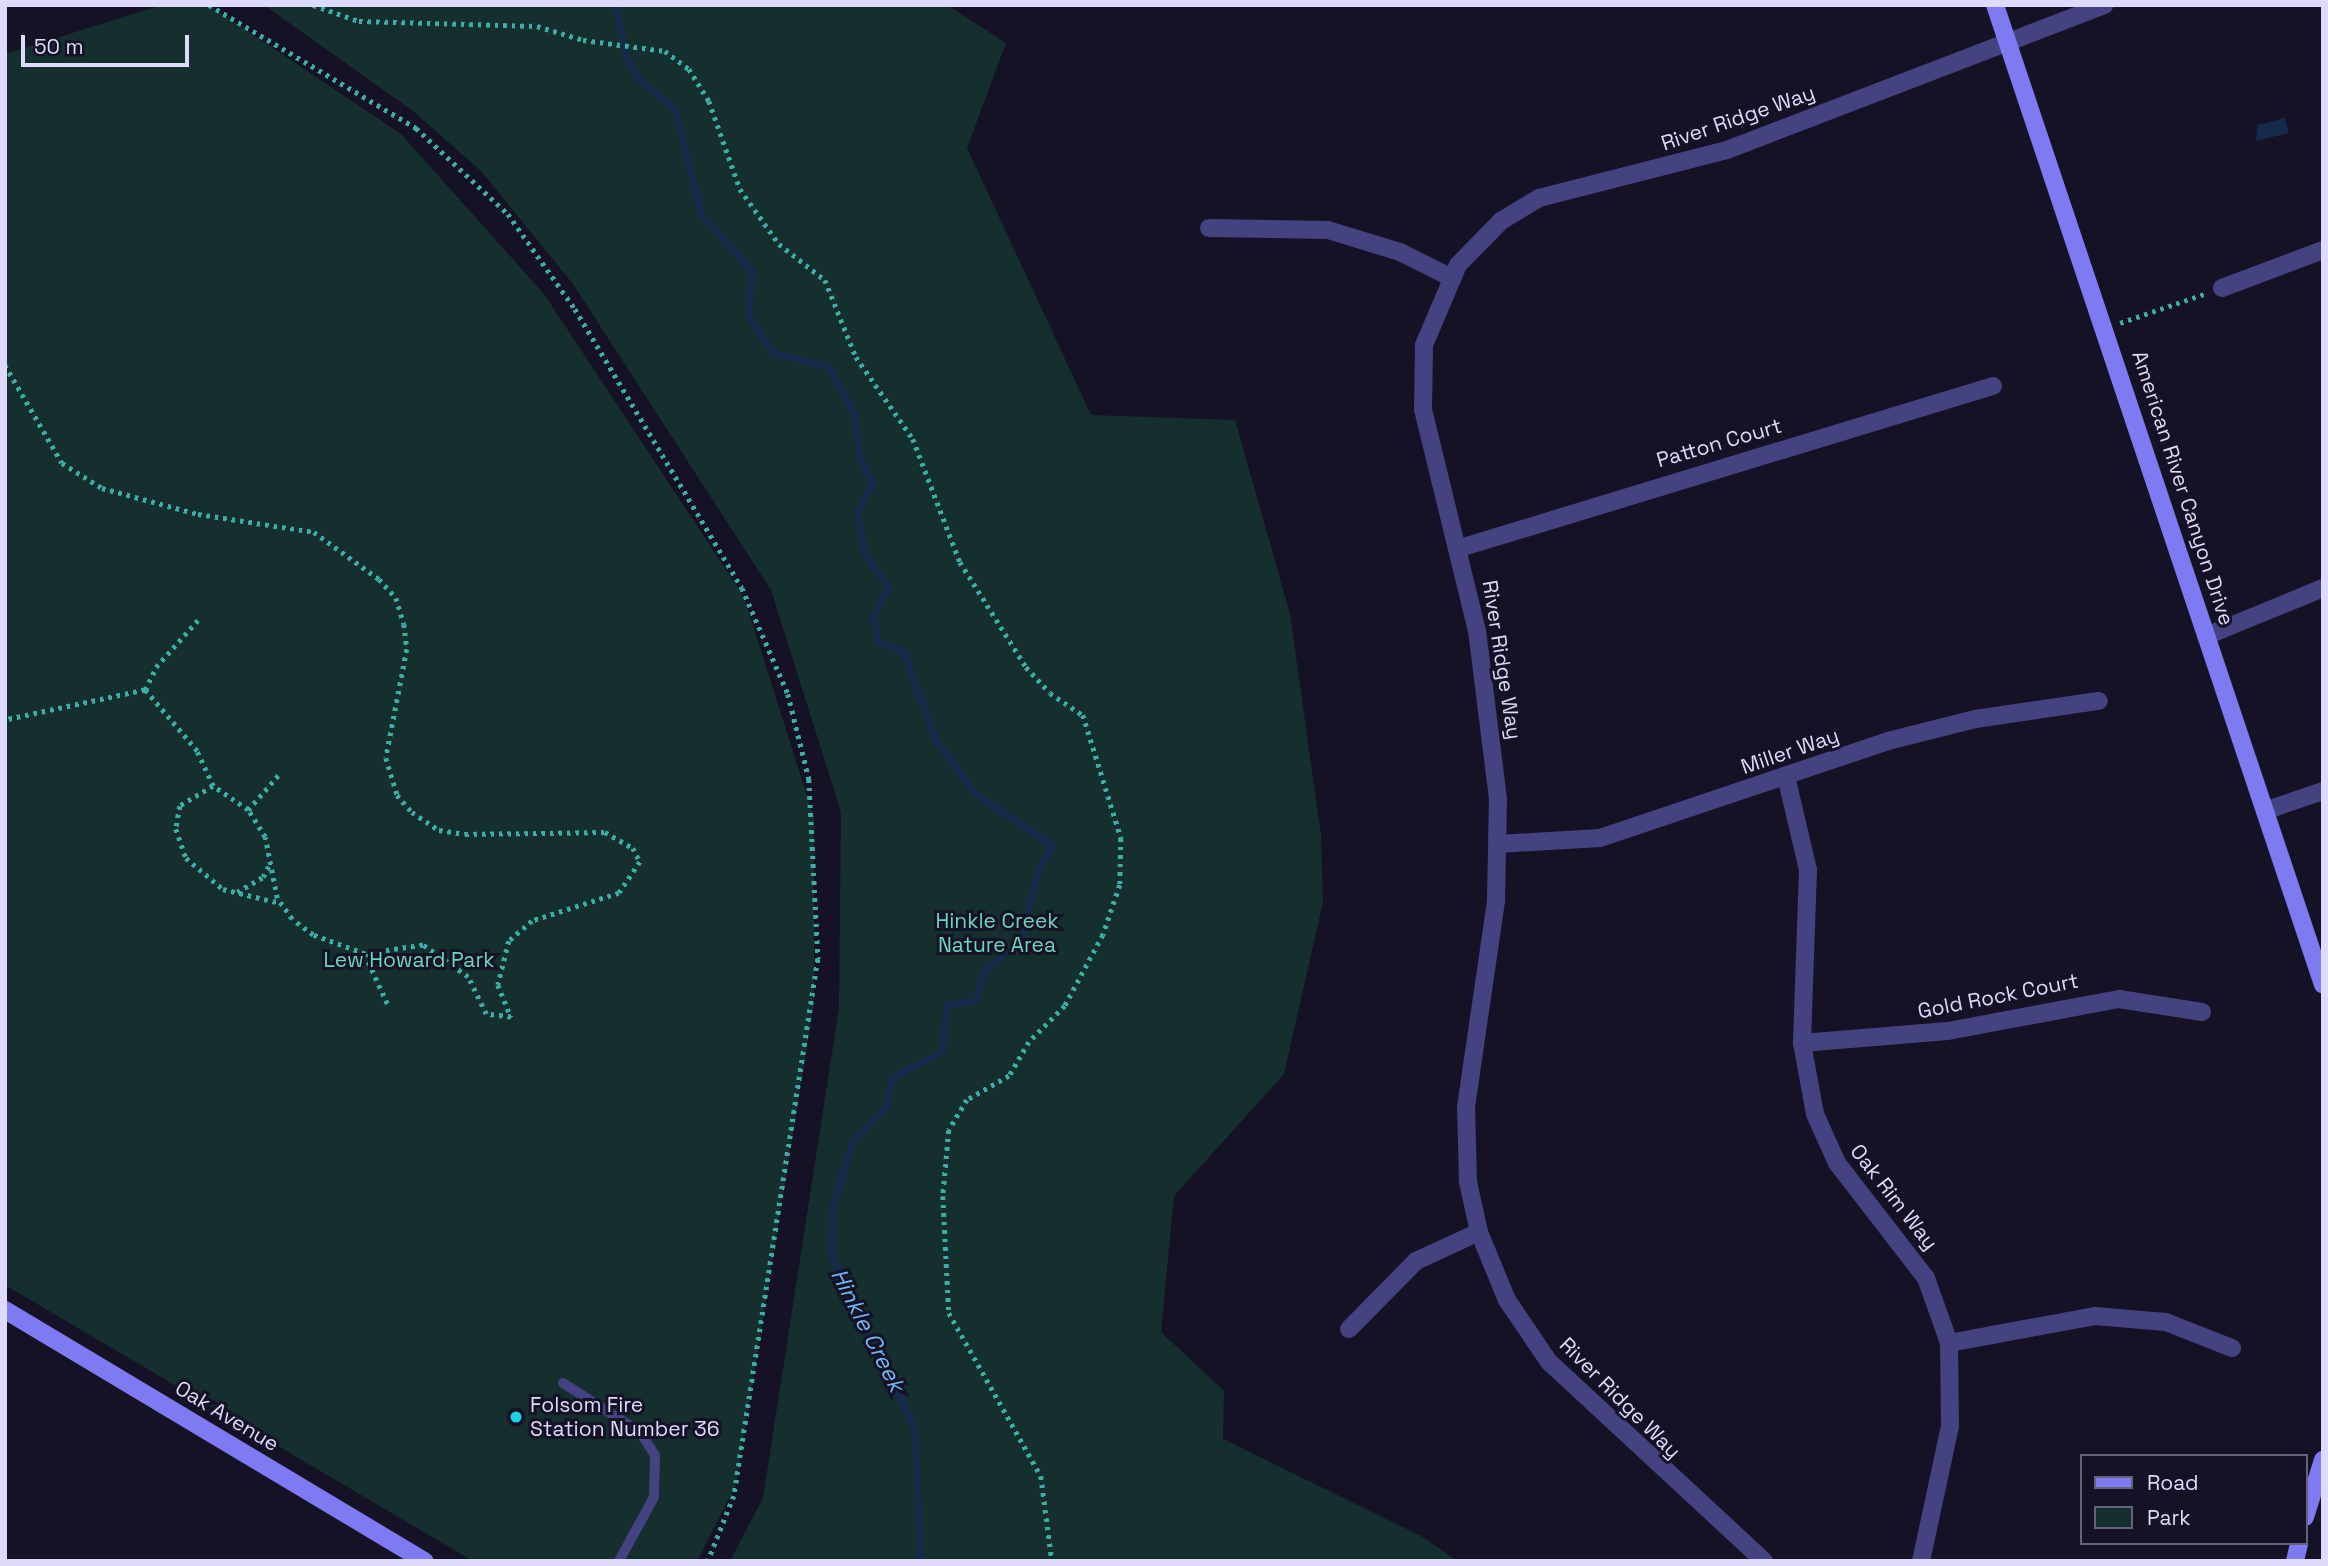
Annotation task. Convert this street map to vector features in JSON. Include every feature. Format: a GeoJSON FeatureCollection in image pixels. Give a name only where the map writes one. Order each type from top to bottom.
{"type":"FeatureCollection","features":[{"type":"Feature","properties":{"kind":"main road","name":"American River Canyon Drive"},"geometry":{"type":"LineString","coordinates":[[1995,5],[2108,327],[2206,636],[2267,810],[2323,985]]}},
{"type":"Feature","properties":{"kind":"main road","name":"Oak Avenue"},"geometry":{"type":"LineString","coordinates":[[5,1310],[13,1319],[425,1561]]}},
{"type":"Feature","properties":{"kind":"main road"},"geometry":{"type":"LineString","coordinates":[[2307,1511],[2323,1460]]}},
{"type":"Feature","properties":{"kind":"street","name":"River Ridge Way"},"geometry":{"type":"LineString","coordinates":[[1764,1561],[1549,1362],[1507,1300],[1479,1232],[1468,1182],[1466,1107],[1489,968],[1498,844],[1491,715],[1460,548],[1420,388],[1424,345],[1450,277],[1484,235],[1539,198],[1727,150],[2104,5]]}},
{"type":"Feature","properties":{"kind":"street"},"geometry":{"type":"LineString","coordinates":[[1209,228],[1328,230],[1399,252],[1450,277]]}},
{"type":"Feature","properties":{"kind":"street"},"geometry":{"type":"LineString","coordinates":[[2222,288],[2323,250]]}},
{"type":"Feature","properties":{"kind":"street","name":"Patton Court"},"geometry":{"type":"LineString","coordinates":[[1460,548],[1993,386]]}},
{"type":"Feature","properties":{"kind":"street"},"geometry":{"type":"LineString","coordinates":[[2206,636],[2323,588]]}},
{"type":"Feature","properties":{"kind":"street","name":"Miller Way"},"geometry":{"type":"LineString","coordinates":[[1498,844],[1600,838],[1786,776],[1975,719],[2099,701]]}},
{"type":"Feature","properties":{"kind":"street","name":"Oak Rim Way"},"geometry":{"type":"LineString","coordinates":[[1786,776],[1808,870],[1802,1043],[1806,1080],[1829,1147],[1918,1264],[1949,1343],[1950,1426],[1921,1561]]}},
{"type":"Feature","properties":{"kind":"street"},"geometry":{"type":"LineString","coordinates":[[2267,810],[2323,791]]}},
{"type":"Feature","properties":{"kind":"street","name":"Gold Rock Court"},"geometry":{"type":"LineString","coordinates":[[1802,1043],[1948,1031],[2119,999],[2202,1012]]}},
{"type":"Feature","properties":{"kind":"street"},"geometry":{"type":"LineString","coordinates":[[1349,1329],[1416,1261],[1479,1232]]}},
{"type":"Feature","properties":{"kind":"street"},"geometry":{"type":"LineString","coordinates":[[1949,1343],[2107,1316],[2166,1322],[2232,1348]]}},
{"type":"Feature","properties":{"kind":"lane"},"geometry":{"type":"LineString","coordinates":[[563,1383],[640,1432],[655,1455],[654,1497],[619,1561]]}},
{"type":"Feature","properties":{"kind":"path"},"geometry":{"type":"LineString","coordinates":[[209,5],[416,128],[508,214],[575,309],[742,588],[788,694],[809,779],[818,960],[734,1496],[708,1561]]}},
{"type":"Feature","properties":{"kind":"path"},"geometry":{"type":"LineString","coordinates":[[313,5],[359,21],[523,24],[583,40],[665,51],[689,69],[709,101],[740,189],[762,225],[825,280],[856,357],[913,439],[960,562],[1026,667],[1049,694],[1083,715],[1121,838],[1120,885],[1103,935],[1065,1006],[1029,1042],[1009,1076],[967,1100],[949,1130],[943,1196],[949,1313],[1041,1476],[1052,1561]]}},
{"type":"Feature","properties":{"kind":"path"},"geometry":{"type":"LineString","coordinates":[[2108,327],[2222,288]]}},
{"type":"Feature","properties":{"kind":"path"},"geometry":{"type":"LineString","coordinates":[[5,365],[30,418],[62,463],[102,488],[135,501],[314,532],[379,579],[396,598],[404,624],[407,649],[386,758],[397,795],[412,811],[439,830],[465,834],[584,828],[633,848],[640,862],[619,893],[532,921],[509,941],[498,985],[510,1017],[486,1014],[467,977],[432,949],[400,946],[365,954],[313,936],[281,903],[265,837],[248,810],[213,786],[197,751],[145,690]]}},
{"type":"Feature","properties":{"kind":"path"},"geometry":{"type":"LineString","coordinates":[[145,690],[156,667],[198,620]]}},
{"type":"Feature","properties":{"kind":"path"},"geometry":{"type":"LineString","coordinates":[[5,720],[145,690]]}},
{"type":"Feature","properties":{"kind":"path"},"geometry":{"type":"LineString","coordinates":[[248,810],[280,773]]}},
{"type":"Feature","properties":{"kind":"path"},"geometry":{"type":"LineString","coordinates":[[213,786],[180,806],[178,844],[192,868],[236,892],[281,903]]}},
{"type":"Feature","properties":{"kind":"path"},"geometry":{"type":"LineString","coordinates":[[236,892],[263,877],[270,864]]}},
{"type":"Feature","properties":{"kind":"path"},"geometry":{"type":"LineString","coordinates":[[365,954],[390,1007]]}},
{"type":"Feature","properties":{"kind":"path"},"geometry":{"type":"LineString","coordinates":[[713,1551],[715,1561]]}},
{"type":"Feature","properties":{"kind":"green space","name":"Lew Howard Park"},"geometry":{"type":"Polygon","coordinates":[[[162,5],[209,5],[401,134],[544,294],[744,597],[814,818],[814,1004],[736,1485],[697,1561],[473,1561],[5,1285],[5,54],[162,5]]]}},
{"type":"Feature","properties":{"kind":"green space","name":"Hinkle Creek Nature Area"},"geometry":{"type":"Polygon","coordinates":[[[264,5],[947,5],[1006,43],[967,148],[1091,415],[1235,420],[1290,614],[1321,835],[1323,902],[1284,1074],[1174,1196],[1161,1332],[1224,1391],[1223,1439],[1421,1536],[1458,1561],[730,1561],[763,1498],[839,1008],[841,812],[771,590],[573,284],[481,171],[413,111],[264,5]]]}},
{"type":"Feature","properties":{"kind":"water"},"geometry":{"type":"Polygon","coordinates":[[[2285,118],[2289,133],[2256,141],[2258,125],[2285,118]]]}},
{"type":"Feature","properties":{"kind":"waterway","name":"Hinkle Creek"},"geometry":{"type":"LineString","coordinates":[[616,5],[626,57],[638,78],[675,109],[701,215],[752,271],[748,315],[772,352],[829,367],[854,413],[859,457],[873,482],[857,512],[864,553],[888,587],[873,618],[878,642],[903,651],[936,741],[975,793],[1052,845],[1037,871],[1022,939],[985,969],[975,1000],[947,1005],[942,1051],[891,1078],[887,1105],[852,1142],[833,1203],[831,1254],[915,1430],[920,1561]]}},
{"type":"Feature","properties":{"kind":"place","name":"Folsom Fire Station Number 36"},"geometry":{"type":"Point","coordinates":[516,1417]}}]}
